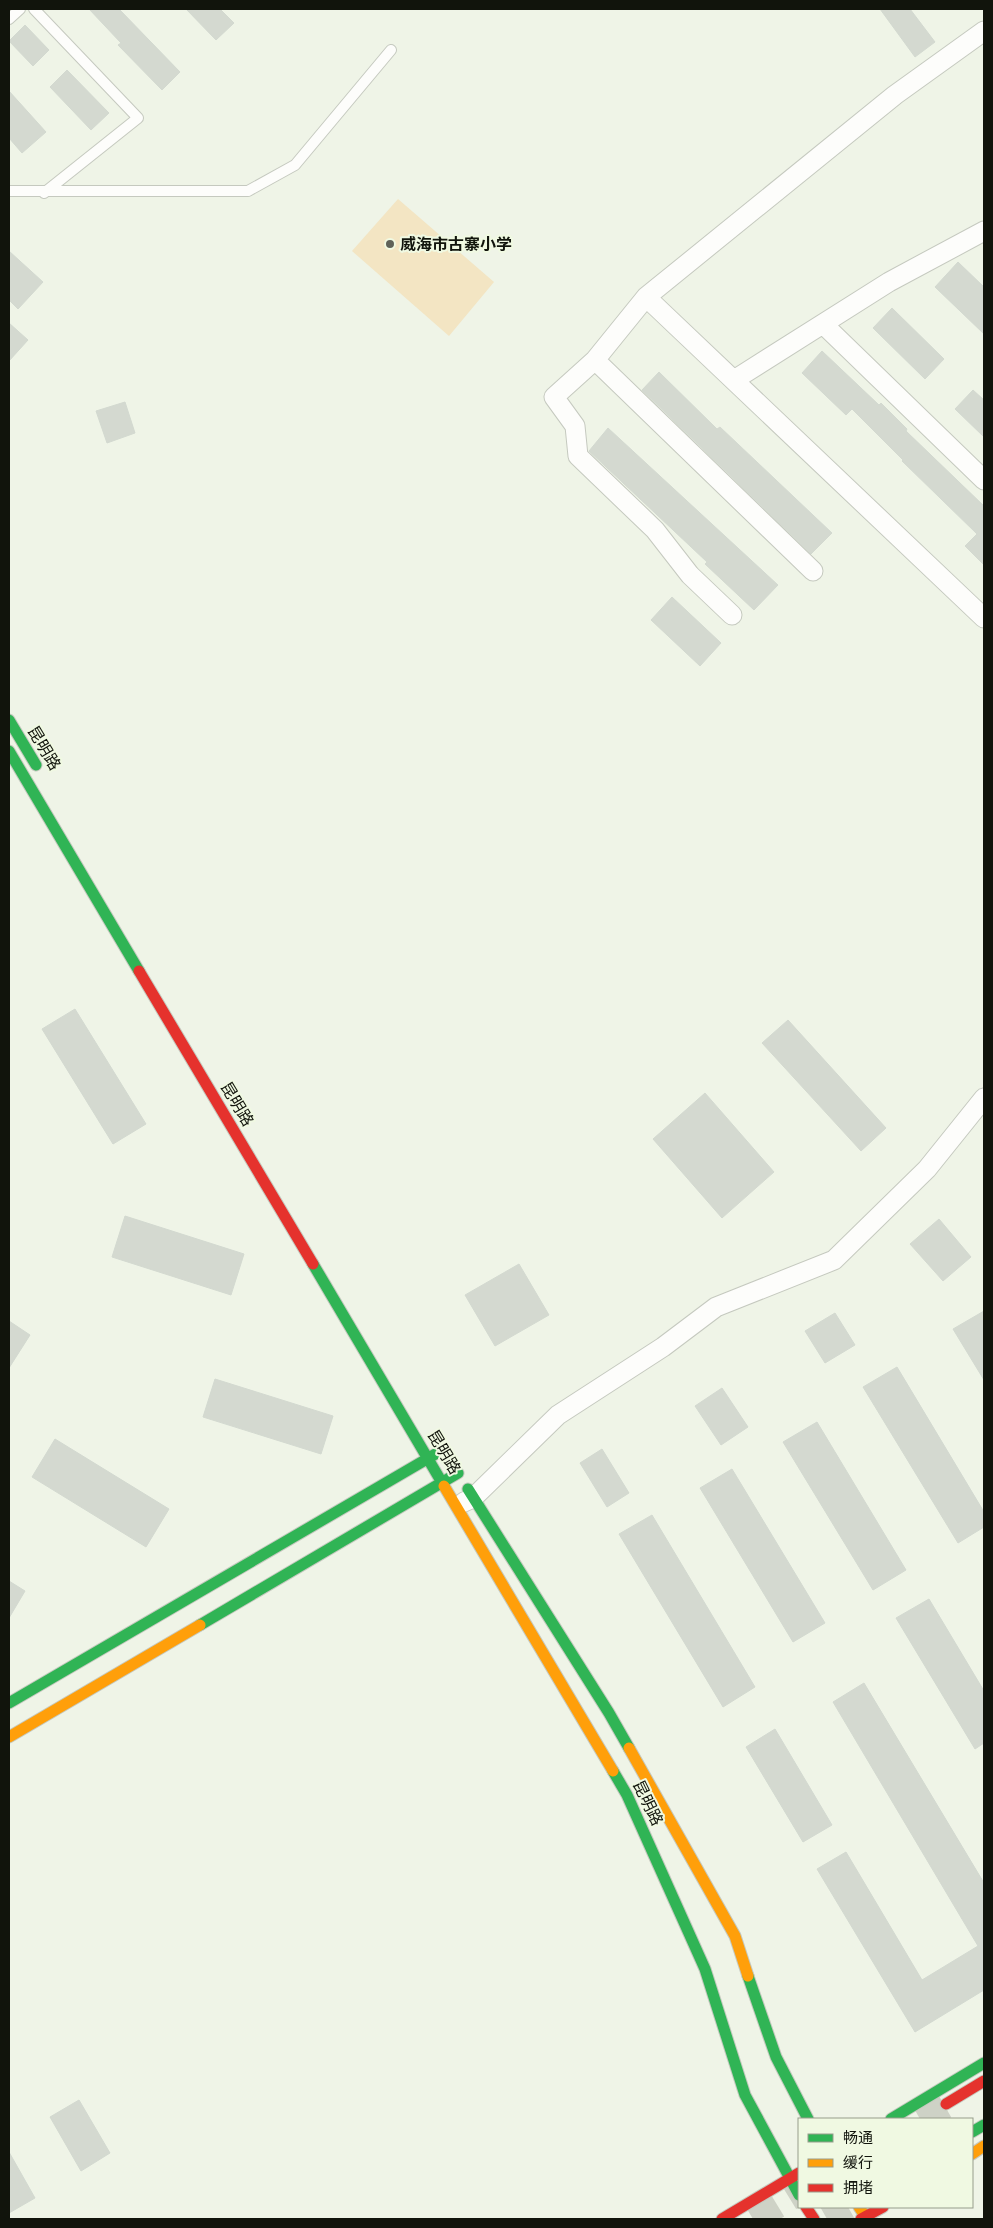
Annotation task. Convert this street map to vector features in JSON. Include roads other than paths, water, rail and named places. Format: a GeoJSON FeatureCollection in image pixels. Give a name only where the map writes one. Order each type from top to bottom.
{"type":"FeatureCollection","features":[{"type":"Feature","properties":{"kind":"main road","name":"昆明路"},"geometry":{"type":"LineString","coordinates":[[9,720],[40,772]]}},
{"type":"Feature","properties":{"kind":"main road","name":"昆明路"},"geometry":{"type":"LineString","coordinates":[[9,751],[428,1458],[443,1482],[465,1501],[608,1713],[735,1936],[776,2056],[807,2118]]}},
{"type":"Feature","properties":{"kind":"main road","name":"昆明路"},"geometry":{"type":"LineString","coordinates":[[448,1457],[465,1501],[628,1796],[705,1969],[745,2095],[794,2176],[798,2191]]}},
{"type":"Feature","properties":{"kind":"main road"},"geometry":{"type":"LineString","coordinates":[[9,1703],[428,1458],[448,1457],[443,1482],[9,1737]]}},
{"type":"Feature","properties":{"kind":"main road"},"geometry":{"type":"LineString","coordinates":[[893,2118],[984,2063]]}},
{"type":"Feature","properties":{"kind":"main road"},"geometry":{"type":"LineString","coordinates":[[946,2104],[984,2081]]}},
{"type":"Feature","properties":{"kind":"main road"},"geometry":{"type":"LineString","coordinates":[[973,2131],[984,2125]]}},
{"type":"Feature","properties":{"kind":"main road"},"geometry":{"type":"LineString","coordinates":[[973,2153],[984,2146]]}},
{"type":"Feature","properties":{"kind":"main road"},"geometry":{"type":"LineString","coordinates":[[722,2219],[794,2176]]}},
{"type":"Feature","properties":{"kind":"main road"},"geometry":{"type":"LineString","coordinates":[[807,2208],[814,2219]]}},
{"type":"Feature","properties":{"kind":"main road"},"geometry":{"type":"LineString","coordinates":[[865,2218],[881,2208]]}},
{"type":"Feature","properties":{"kind":"street"},"geometry":{"type":"LineString","coordinates":[[732,615],[690,575],[655,530],[578,456],[575,426],[554,397],[595,360],[646,297],[896,95],[984,31]]}},
{"type":"Feature","properties":{"kind":"street"},"geometry":{"type":"LineString","coordinates":[[734,380],[889,282],[984,231]]}},
{"type":"Feature","properties":{"kind":"street"},"geometry":{"type":"LineString","coordinates":[[646,297],[984,618]]}},
{"type":"Feature","properties":{"kind":"street"},"geometry":{"type":"LineString","coordinates":[[823,324],[984,480]]}},
{"type":"Feature","properties":{"kind":"street"},"geometry":{"type":"LineString","coordinates":[[595,360],[813,571]]}},
{"type":"Feature","properties":{"kind":"street"},"geometry":{"type":"LineString","coordinates":[[465,1501],[558,1415],[663,1347],[716,1307],[834,1260],[927,1169],[984,1098]]}},
{"type":"Feature","properties":{"kind":"lane"},"geometry":{"type":"LineString","coordinates":[[9,19],[20,9]]}},
{"type":"Feature","properties":{"kind":"lane"},"geometry":{"type":"LineString","coordinates":[[34,9],[138,118],[44,193]]}},
{"type":"Feature","properties":{"kind":"lane"},"geometry":{"type":"LineString","coordinates":[[9,191],[44,193],[248,191],[295,165],[391,50]]}},
{"type":"Feature","properties":{"kind":"tunnel"},"geometry":{"type":"LineString","coordinates":[[922,2118],[946,2104]]}},
{"type":"Feature","properties":{"kind":"tunnel"},"geometry":{"type":"LineString","coordinates":[[753,2219],[798,2192]]}},
{"type":"Feature","properties":{"kind":"tunnel"},"geometry":{"type":"LineString","coordinates":[[827,2219],[846,2208]]}},
{"type":"Feature","properties":{"kind":"place","name":"威海市古寨小学"},"geometry":{"type":"Point","coordinates":[390,244]}}]}
